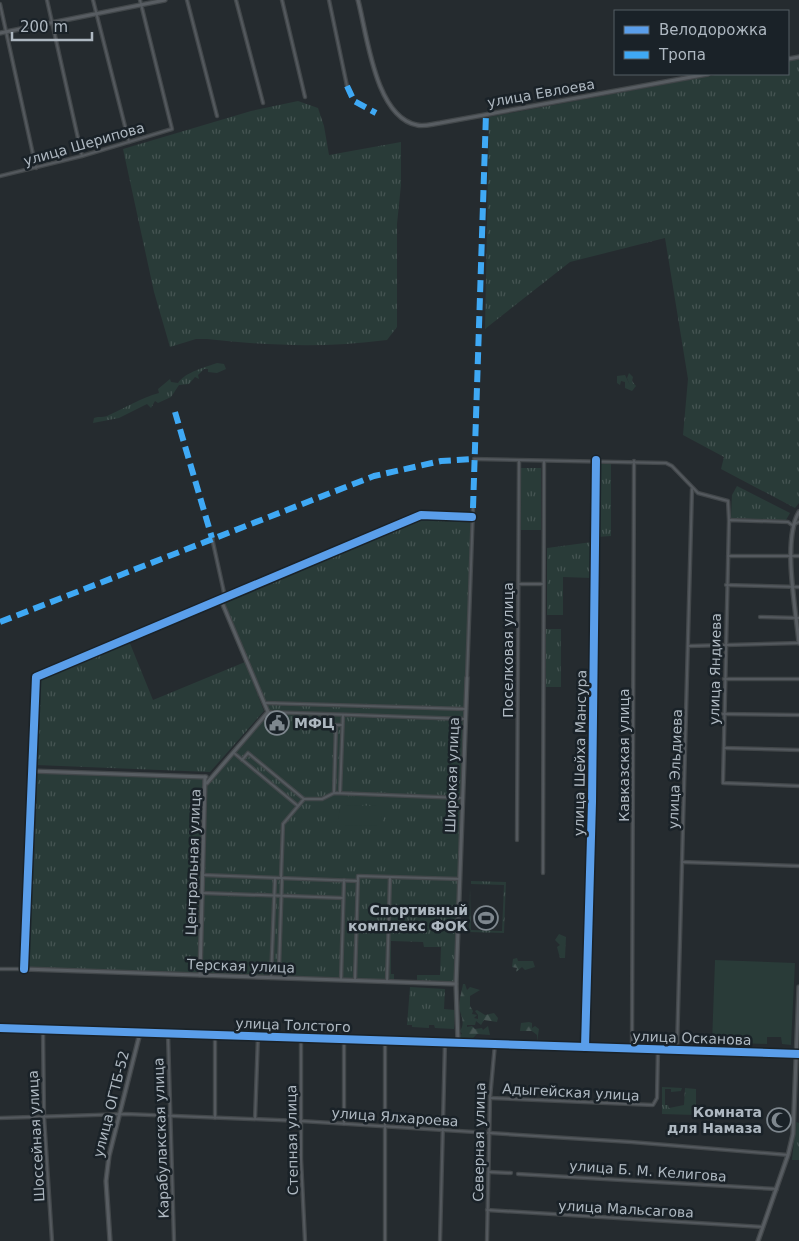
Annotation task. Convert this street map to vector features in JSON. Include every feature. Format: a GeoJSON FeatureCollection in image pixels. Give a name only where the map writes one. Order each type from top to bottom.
{"type":"FeatureCollection","features":[{"type":"Feature","properties":{"kind":"street"},"geometry":{"type":"LineString","coordinates":[[47,0],[82,156]]}},
{"type":"Feature","properties":{"kind":"street"},"geometry":{"type":"LineString","coordinates":[[93,0],[95,14],[129,142]]}},
{"type":"Feature","properties":{"kind":"street"},"geometry":{"type":"LineString","coordinates":[[140,0],[141,5]]}},
{"type":"Feature","properties":{"kind":"street"},"geometry":{"type":"LineString","coordinates":[[0,33],[165,0]]}},
{"type":"Feature","properties":{"kind":"street"},"geometry":{"type":"LineString","coordinates":[[187,0],[218,116]]}},
{"type":"Feature","properties":{"kind":"street"},"geometry":{"type":"LineString","coordinates":[[236,0],[263,102]]}},
{"type":"Feature","properties":{"kind":"street"},"geometry":{"type":"LineString","coordinates":[[282,0],[305,97]]}},
{"type":"Feature","properties":{"kind":"street"},"geometry":{"type":"LineString","coordinates":[[329,0],[348,86]]}},
{"type":"Feature","properties":{"kind":"street","name":"улица Евлоева"},"geometry":{"type":"LineString","coordinates":[[358,0],[380,87],[393,109],[408,122],[423,126],[703,75]]}},
{"type":"Feature","properties":{"kind":"street"},"geometry":{"type":"LineString","coordinates":[[0,4],[36,168]]}},
{"type":"Feature","properties":{"kind":"street","name":"улица Шерипова"},"geometry":{"type":"LineString","coordinates":[[0,176],[82,156],[172,129],[141,5]]}},
{"type":"Feature","properties":{"kind":"street"},"geometry":{"type":"LineString","coordinates":[[474,459],[519,461],[596,460],[670,464],[692,489]]}},
{"type":"Feature","properties":{"kind":"street"},"geometry":{"type":"LineString","coordinates":[[543,873],[544,460]]}},
{"type":"Feature","properties":{"kind":"street","name":"улица Шейха Мансура"},"geometry":{"type":"LineString","coordinates":[[585,1047],[592,812],[596,460]]}},
{"type":"Feature","properties":{"kind":"street","name":"Поселковая улица"},"geometry":{"type":"LineString","coordinates":[[517,840],[519,461]]}},
{"type":"Feature","properties":{"kind":"street","name":"Кавказская улица"},"geometry":{"type":"LineString","coordinates":[[632,1048],[634,461]]}},
{"type":"Feature","properties":{"kind":"street","name":"улица Яндиева"},"geometry":{"type":"LineString","coordinates":[[692,489],[706,497],[728,501],[723,783],[799,786]]}},
{"type":"Feature","properties":{"kind":"street","name":"улица Эльдиева"},"geometry":{"type":"LineString","coordinates":[[677,1050],[689,646],[690,496],[692,489]]}},
{"type":"Feature","properties":{"kind":"street","name":"Широкая улица"},"geometry":{"type":"LineString","coordinates":[[458,1042],[456,984],[473,508]]}},
{"type":"Feature","properties":{"kind":"street"},"geometry":{"type":"LineString","coordinates":[[689,646],[799,643],[791,556],[792,525],[799,512]]}},
{"type":"Feature","properties":{"kind":"street"},"geometry":{"type":"LineString","coordinates":[[0,969],[24,969],[36,678],[421,515],[472,517]]}},
{"type":"Feature","properties":{"kind":"street"},"geometry":{"type":"LineString","coordinates":[[728,520],[788,522],[792,525]]}},
{"type":"Feature","properties":{"kind":"street"},"geometry":{"type":"LineString","coordinates":[[792,525],[799,522]]}},
{"type":"Feature","properties":{"kind":"street"},"geometry":{"type":"LineString","coordinates":[[212,538],[226,598]]}},
{"type":"Feature","properties":{"kind":"street"},"geometry":{"type":"LineString","coordinates":[[728,556],[799,556]]}},
{"type":"Feature","properties":{"kind":"street"},"geometry":{"type":"LineString","coordinates":[[519,584],[544,584]]}},
{"type":"Feature","properties":{"kind":"street"},"geometry":{"type":"LineString","coordinates":[[726,586],[799,587]]}},
{"type":"Feature","properties":{"kind":"street"},"geometry":{"type":"LineString","coordinates":[[221,600],[268,712],[465,719]]}},
{"type":"Feature","properties":{"kind":"street"},"geometry":{"type":"LineString","coordinates":[[760,617],[798,618]]}},
{"type":"Feature","properties":{"kind":"street"},"geometry":{"type":"LineString","coordinates":[[724,679],[799,679]]}},
{"type":"Feature","properties":{"kind":"street"},"geometry":{"type":"LineString","coordinates":[[264,703],[466,709]]}},
{"type":"Feature","properties":{"kind":"street","name":"Центральная улица"},"geometry":{"type":"LineString","coordinates":[[200,975],[207,783],[268,712]]}},
{"type":"Feature","properties":{"kind":"street"},"geometry":{"type":"LineString","coordinates":[[723,714],[799,715]]}},
{"type":"Feature","properties":{"kind":"street"},"geometry":{"type":"LineString","coordinates":[[340,793],[343,715]]}},
{"type":"Feature","properties":{"kind":"street"},"geometry":{"type":"LineString","coordinates":[[334,792],[336,725],[342,725]]}},
{"type":"Feature","properties":{"kind":"street"},"geometry":{"type":"LineString","coordinates":[[724,748],[799,750]]}},
{"type":"Feature","properties":{"kind":"street"},"geometry":{"type":"LineString","coordinates":[[234,753],[298,806]]}},
{"type":"Feature","properties":{"kind":"street"},"geometry":{"type":"LineString","coordinates":[[242,760],[248,753],[304,799],[322,799],[334,792],[463,798]]}},
{"type":"Feature","properties":{"kind":"street"},"geometry":{"type":"LineString","coordinates":[[31,771],[212,778]]}},
{"type":"Feature","properties":{"kind":"street"},"geometry":{"type":"LineString","coordinates":[[205,777],[207,783]]}},
{"type":"Feature","properties":{"kind":"street"},"geometry":{"type":"LineString","coordinates":[[271,971],[279,968],[283,824],[304,799]]}},
{"type":"Feature","properties":{"kind":"street"},"geometry":{"type":"LineString","coordinates":[[682,862],[799,866]]}},
{"type":"Feature","properties":{"kind":"street"},"geometry":{"type":"LineString","coordinates":[[204,875],[358,881]]}},
{"type":"Feature","properties":{"kind":"street"},"geometry":{"type":"LineString","coordinates":[[356,981],[358,876],[460,879]]}},
{"type":"Feature","properties":{"kind":"street"},"geometry":{"type":"LineString","coordinates":[[387,982],[390,877]]}},
{"type":"Feature","properties":{"kind":"street"},"geometry":{"type":"LineString","coordinates":[[271,978],[275,878]]}},
{"type":"Feature","properties":{"kind":"street"},"geometry":{"type":"LineString","coordinates":[[341,980],[344,880]]}},
{"type":"Feature","properties":{"kind":"street"},"geometry":{"type":"LineString","coordinates":[[203,893],[343,898]]}},
{"type":"Feature","properties":{"kind":"street","name":"Терская улица"},"geometry":{"type":"LineString","coordinates":[[24,969],[456,984]]}},
{"type":"Feature","properties":{"kind":"street"},"geometry":{"type":"LineString","coordinates":[[758,1241],[788,1155],[793,1134],[798,1054],[799,987]]}},
{"type":"Feature","properties":{"kind":"street","name":"улица Толстого"},"geometry":{"type":"LineString","coordinates":[[0,1028],[585,1047]]}},
{"type":"Feature","properties":{"kind":"street","name":"Шоссейная улица"},"geometry":{"type":"LineString","coordinates":[[42,1030],[44,1117],[52,1241]]}},
{"type":"Feature","properties":{"kind":"street","name":"улица ОГТБ-52"},"geometry":{"type":"LineString","coordinates":[[110,1241],[106,1181],[109,1156],[140,1033]]}},
{"type":"Feature","properties":{"kind":"street","name":"Карабулакская улица"},"geometry":{"type":"LineString","coordinates":[[168,1034],[174,1241]]}},
{"type":"Feature","properties":{"kind":"street"},"geometry":{"type":"LineString","coordinates":[[214,1118],[215,1035]]}},
{"type":"Feature","properties":{"kind":"street"},"geometry":{"type":"LineString","coordinates":[[255,1120],[258,1036]]}},
{"type":"Feature","properties":{"kind":"street","name":"Степная улица"},"geometry":{"type":"LineString","coordinates":[[301,1038],[301,1121],[305,1241]]}},
{"type":"Feature","properties":{"kind":"street"},"geometry":{"type":"LineString","coordinates":[[344,1039],[344,1124]]}},
{"type":"Feature","properties":{"kind":"street"},"geometry":{"type":"LineString","coordinates":[[385,1040],[385,1241]]}},
{"type":"Feature","properties":{"kind":"street"},"geometry":{"type":"LineString","coordinates":[[440,1241],[445,1042]]}},
{"type":"Feature","properties":{"kind":"street","name":"Северная улица"},"geometry":{"type":"LineString","coordinates":[[487,1241],[490,1098],[495,1044]]}},
{"type":"Feature","properties":{"kind":"street","name":"улица Осканова"},"geometry":{"type":"LineString","coordinates":[[585,1047],[798,1054]]}},
{"type":"Feature","properties":{"kind":"street","name":"Адыгейская улица"},"geometry":{"type":"LineString","coordinates":[[490,1098],[653,1105],[658,1098],[658,1049]]}},
{"type":"Feature","properties":{"kind":"street","name":"улица Ялхароева"},"geometry":{"type":"LineString","coordinates":[[0,1118],[170,1116],[301,1121],[788,1155]]}},
{"type":"Feature","properties":{"kind":"street"},"geometry":{"type":"LineString","coordinates":[[489,1172],[511,1173]]}},
{"type":"Feature","properties":{"kind":"street","name":"улица Б. М. Келигова"},"geometry":{"type":"LineString","coordinates":[[518,1174],[776,1189]]}},
{"type":"Feature","properties":{"kind":"street","name":"улица Мальсагова"},"geometry":{"type":"LineString","coordinates":[[487,1210],[763,1227]]}},
{"type":"Feature","properties":{"kind":"green space"},"geometry":{"type":"Polygon","coordinates":[[[799,59],[799,503],[795,508],[721,469],[724,457],[683,435],[688,379],[665,238],[570,262],[485,329],[489,117],[716,75],[789,75],[789,61],[799,59]]]}},
{"type":"Feature","properties":{"kind":"green space"},"geometry":{"type":"Polygon","coordinates":[[[298,101],[318,108],[324,126],[329,155],[401,142],[401,185],[397,224],[397,327],[387,340],[364,343],[297,345],[196,339],[170,347],[154,292],[123,149],[251,111],[298,101]]]}},
{"type":"Feature","properties":{"kind":"green space"},"geometry":{"type":"Polygon","coordinates":[[[217,363],[224,364],[226,369],[217,373],[208,372],[208,369],[204,369],[198,375],[199,379],[195,377],[189,384],[179,385],[171,397],[158,403],[155,401],[151,408],[147,404],[119,418],[93,423],[94,418],[107,416],[139,400],[159,393],[158,389],[170,379],[171,382],[178,383],[191,373],[217,363]]]}},
{"type":"Feature","properties":{"kind":"green space"},"geometry":{"type":"Polygon","coordinates":[[[629,373],[633,377],[632,381],[636,386],[632,391],[625,388],[625,382],[621,381],[620,385],[617,383],[617,376],[625,375],[630,385],[627,378],[629,373]]]}},
{"type":"Feature","properties":{"kind":"green space"},"geometry":{"type":"Polygon","coordinates":[[[597,463],[611,463],[611,536],[597,537],[597,463]]]}},
{"type":"Feature","properties":{"kind":"green space"},"geometry":{"type":"Polygon","coordinates":[[[521,468],[541,468],[541,530],[521,530],[521,468]]]}},
{"type":"Feature","properties":{"kind":"green space"},"geometry":{"type":"Polygon","coordinates":[[[737,486],[790,513],[786,520],[731,518],[732,495],[737,486]]]}},
{"type":"Feature","properties":{"kind":"green space"},"geometry":{"type":"Polygon","coordinates":[[[421,515],[472,517],[456,984],[417,983],[417,975],[440,975],[441,947],[424,947],[423,942],[391,941],[391,974],[394,974],[394,982],[24,969],[31,771],[212,778],[268,712],[221,600],[421,515]]]}},
{"type":"Feature","properties":{"kind":"green space"},"geometry":{"type":"Polygon","coordinates":[[[592,542],[592,578],[563,577],[563,615],[547,615],[547,548],[592,542]]]}},
{"type":"Feature","properties":{"kind":"green space"},"geometry":{"type":"Polygon","coordinates":[[[546,629],[561,629],[561,687],[546,687],[546,629]]]}},
{"type":"Feature","properties":{"kind":"green space"},"geometry":{"type":"Polygon","coordinates":[[[129,641],[153,700],[245,662],[264,711],[210,772],[36,765],[39,680],[129,641]]]}},
{"type":"Feature","properties":{"kind":"green space"},"geometry":{"type":"Polygon","coordinates":[[[345,805],[377,806],[385,813],[383,821],[377,826],[344,825],[338,818],[340,809],[345,805]]]}},
{"type":"Feature","properties":{"kind":"green space"},"geometry":{"type":"Polygon","coordinates":[[[471,881],[506,882],[504,933],[469,932],[470,888],[471,930],[502,931],[504,885],[471,884],[471,881]]]}},
{"type":"Feature","properties":{"kind":"green space"},"geometry":{"type":"Polygon","coordinates":[[[559,934],[566,937],[565,958],[560,958],[557,947],[560,945],[555,940],[559,934]]]}},
{"type":"Feature","properties":{"kind":"green space"},"geometry":{"type":"Polygon","coordinates":[[[517,958],[518,961],[533,961],[535,967],[525,970],[522,967],[516,972],[517,968],[512,967],[513,959],[517,958]]]}},
{"type":"Feature","properties":{"kind":"green space"},"geometry":{"type":"Polygon","coordinates":[[[715,960],[795,963],[791,1045],[782,1044],[781,1037],[767,1037],[767,1044],[712,1042],[715,960]]]}},
{"type":"Feature","properties":{"kind":"green space"},"geometry":{"type":"Polygon","coordinates":[[[463,984],[465,984],[467,990],[470,987],[480,990],[470,996],[472,1014],[477,1015],[474,1018],[478,1019],[478,1015],[475,1011],[477,1010],[485,1015],[494,1013],[498,1018],[497,1022],[484,1020],[481,1025],[476,1021],[475,1025],[467,1025],[467,1027],[472,1026],[475,1029],[482,1028],[483,1030],[488,1026],[490,1035],[477,1034],[472,1039],[459,1040],[459,1035],[462,1034],[460,1031],[463,1021],[459,1007],[463,984]]]}},
{"type":"Feature","properties":{"kind":"green space"},"geometry":{"type":"Polygon","coordinates":[[[410,987],[445,989],[444,1009],[455,1010],[454,1029],[435,1028],[434,1025],[429,1025],[429,1028],[407,1025],[410,987]]]}},
{"type":"Feature","properties":{"kind":"green space"},"geometry":{"type":"Polygon","coordinates":[[[521,1023],[532,1023],[532,1028],[535,1026],[539,1029],[537,1042],[537,1035],[532,1031],[520,1031],[521,1023]]]}},
{"type":"Feature","properties":{"kind":"green space"},"geometry":{"type":"Polygon","coordinates":[[[662,1087],[682,1088],[681,1091],[671,1092],[671,1089],[665,1089],[665,1105],[668,1105],[669,1108],[684,1105],[685,1088],[696,1089],[696,1115],[662,1114],[662,1087]]]}},
{"type":"Feature","properties":{"kind":"green space"},"geometry":{"type":"Polygon","coordinates":[[[796,1122],[799,1123],[799,1160],[792,1160],[796,1122]]]}},
{"type":"Feature","properties":{"kind":"marked path"},"geometry":{"type":"LineString","coordinates":[[347,86],[354,101],[376,113]]}},
{"type":"Feature","properties":{"kind":"marked path"},"geometry":{"type":"LineString","coordinates":[[473,508],[486,114]]}},
{"type":"Feature","properties":{"kind":"marked path"},"geometry":{"type":"LineString","coordinates":[[175,412],[212,538]]}},
{"type":"Feature","properties":{"kind":"marked path"},"geometry":{"type":"LineString","coordinates":[[0,622],[374,476],[441,461],[474,459]]}},
{"type":"Feature","properties":{"kind":"cycle path"},"geometry":{"type":"LineString","coordinates":[[585,1047],[592,802],[596,460]]}},
{"type":"Feature","properties":{"kind":"cycle path"},"geometry":{"type":"LineString","coordinates":[[24,969],[36,677],[421,515],[472,517]]}},
{"type":"Feature","properties":{"kind":"cycle path"},"geometry":{"type":"LineString","coordinates":[[0,1028],[799,1054]]}},
{"type":"Feature","properties":{"kind":"place","name":"МФЦ"},"geometry":{"type":"Point","coordinates":[277,723]}},
{"type":"Feature","properties":{"kind":"place","name":"Спортивный комплекс ФОК"},"geometry":{"type":"Point","coordinates":[486,918]}},
{"type":"Feature","properties":{"kind":"place","name":"Комната для Намаза"},"geometry":{"type":"Point","coordinates":[779,1120]}}]}
